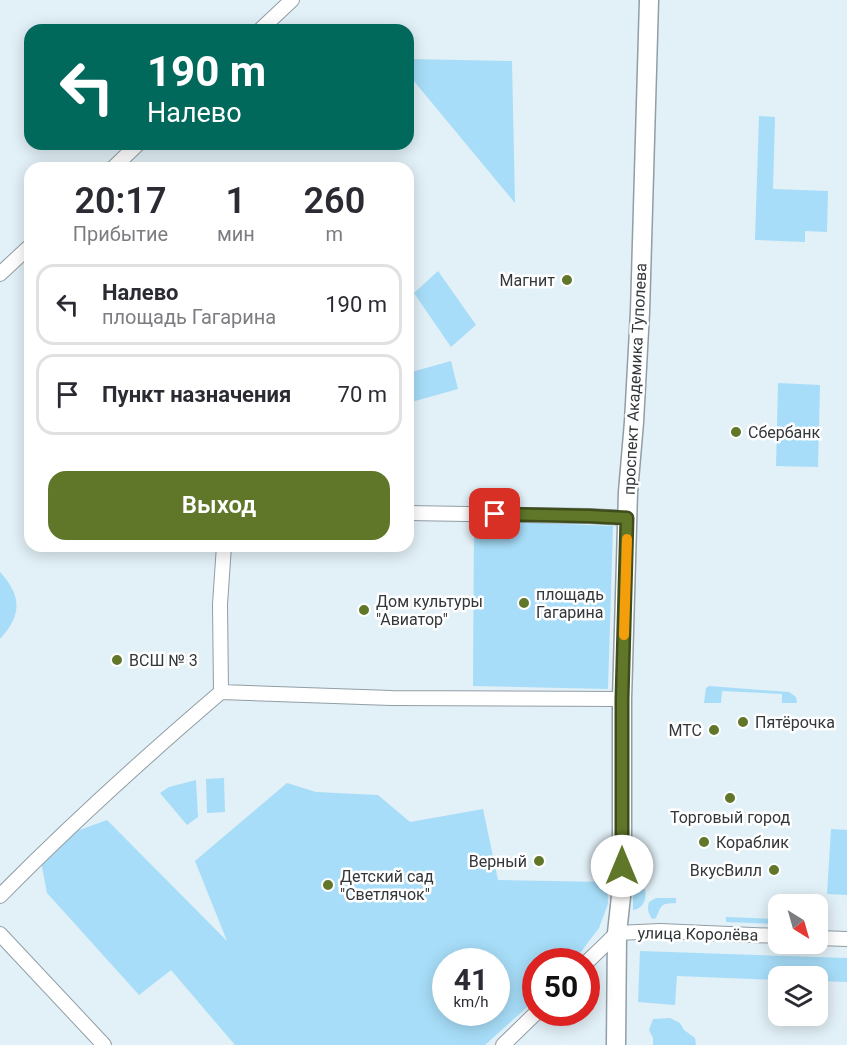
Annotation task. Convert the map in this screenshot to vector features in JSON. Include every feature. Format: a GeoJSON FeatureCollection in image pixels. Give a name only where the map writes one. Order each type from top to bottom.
{"type":"FeatureCollection","features":[{"type":"Feature","properties":{"kind":"main road","name":"проспект Академика Туполева"},"geometry":{"type":"LineString","coordinates":[[616,1045],[617,933],[622,887],[622,699],[627,518],[640,312],[649,0]]}},
{"type":"Feature","properties":{"kind":"street"},"geometry":{"type":"LineString","coordinates":[[266,24],[292,0]]}},
{"type":"Feature","properties":{"kind":"street"},"geometry":{"type":"LineString","coordinates":[[119,162],[132,150]]}},
{"type":"Feature","properties":{"kind":"street"},"geometry":{"type":"LineString","coordinates":[[0,274],[24,252]]}},
{"type":"Feature","properties":{"kind":"street"},"geometry":{"type":"LineString","coordinates":[[414,513],[627,518]]}},
{"type":"Feature","properties":{"kind":"street"},"geometry":{"type":"LineString","coordinates":[[221,692],[220,604],[224,552]]}},
{"type":"Feature","properties":{"kind":"street"},"geometry":{"type":"LineString","coordinates":[[0,896],[93,806],[221,692],[390,698],[622,699]]}},
{"type":"Feature","properties":{"kind":"street","name":"улица Королёва"},"geometry":{"type":"LineString","coordinates":[[617,933],[660,931],[768,936]]}},
{"type":"Feature","properties":{"kind":"street"},"geometry":{"type":"LineString","coordinates":[[600,949],[617,933]]}},
{"type":"Feature","properties":{"kind":"street"},"geometry":{"type":"LineString","coordinates":[[0,934],[104,1045]]}},
{"type":"Feature","properties":{"kind":"street"},"geometry":{"type":"LineString","coordinates":[[828,938],[847,939]]}},
{"type":"Feature","properties":{"kind":"street"},"geometry":{"type":"LineString","coordinates":[[504,1045],[523,1026]]}},
{"type":"Feature","properties":{"kind":"shaded area"},"geometry":{"type":"Polygon","coordinates":[[[414,59],[512,61],[515,203],[414,81],[414,59]]]}},
{"type":"Feature","properties":{"kind":"shaded area"},"geometry":{"type":"Polygon","coordinates":[[[759,116],[775,117],[773,189],[828,191],[827,232],[805,231],[805,242],[755,240],[759,116]]]}},
{"type":"Feature","properties":{"kind":"shaded area"},"geometry":{"type":"Polygon","coordinates":[[[438,271],[476,325],[451,347],[414,293],[438,271]]]}},
{"type":"Feature","properties":{"kind":"shaded area"},"geometry":{"type":"Polygon","coordinates":[[[451,361],[458,389],[414,401],[414,371],[451,361]]]}},
{"type":"Feature","properties":{"kind":"shaded area"},"geometry":{"type":"Polygon","coordinates":[[[778,383],[820,385],[818,467],[776,466],[778,383]]]}},
{"type":"Feature","properties":{"kind":"shaded area"},"geometry":{"type":"Polygon","coordinates":[[[474,520],[613,526],[608,689],[473,686],[474,520]]]}},
{"type":"Feature","properties":{"kind":"shaded area"},"geometry":{"type":"Polygon","coordinates":[[[0,572],[12,589],[16,606],[12,622],[0,639],[0,572]]]}},
{"type":"Feature","properties":{"kind":"shaded area"},"geometry":{"type":"Polygon","coordinates":[[[709,686],[789,692],[796,697],[797,703],[782,703],[782,694],[722,691],[721,703],[704,703],[706,688],[709,686]]]}},
{"type":"Feature","properties":{"kind":"shaded area"},"geometry":{"type":"Polygon","coordinates":[[[224,778],[225,812],[207,813],[206,779],[224,778]]]}},
{"type":"Feature","properties":{"kind":"shaded area"},"geometry":{"type":"Polygon","coordinates":[[[196,780],[198,817],[187,825],[160,793],[169,787],[196,780]]]}},
{"type":"Feature","properties":{"kind":"shaded area"},"geometry":{"type":"Polygon","coordinates":[[[287,783],[316,792],[378,795],[410,822],[483,809],[498,880],[607,882],[608,904],[599,928],[584,948],[522,948],[522,1012],[510,1022],[510,948],[432,948],[432,1026],[506,1026],[485,1045],[235,1045],[171,970],[139,995],[47,893],[41,862],[71,833],[107,820],[227,941],[195,861],[287,783]]]}},
{"type":"Feature","properties":{"kind":"shaded area"},"geometry":{"type":"Polygon","coordinates":[[[831,829],[847,830],[847,895],[827,894],[831,829]]]}},
{"type":"Feature","properties":{"kind":"shaded area"},"geometry":{"type":"Polygon","coordinates":[[[639,879],[644,887],[645,897],[642,906],[633,910],[633,884],[639,879]]]}},
{"type":"Feature","properties":{"kind":"shaded area"},"geometry":{"type":"Polygon","coordinates":[[[656,898],[676,898],[676,903],[662,906],[656,918],[652,919],[648,904],[656,898]]]}},
{"type":"Feature","properties":{"kind":"shaded area"},"geometry":{"type":"Polygon","coordinates":[[[726,917],[768,919],[768,924],[726,922],[726,917]]]}},
{"type":"Feature","properties":{"kind":"shaded area"},"geometry":{"type":"Polygon","coordinates":[[[640,951],[847,958],[847,982],[828,981],[828,966],[768,966],[768,980],[677,976],[675,1005],[638,1002],[640,951]]]}},
{"type":"Feature","properties":{"kind":"shaded area"},"geometry":{"type":"Polygon","coordinates":[[[670,1018],[680,1023],[684,1030],[695,1038],[696,1045],[653,1045],[653,1038],[649,1030],[653,1019],[670,1018]]]}},
{"type":"Feature","properties":{"kind":"slow traffic"},"geometry":{"type":"LineString","coordinates":[[624,635],[627,539]]}},
{"type":"Feature","properties":{"kind":"place","name":"Магнит"},"geometry":{"type":"Point","coordinates":[567,280]}},
{"type":"Feature","properties":{"kind":"place","name":"Сбербанк"},"geometry":{"type":"Point","coordinates":[736,432]}},
{"type":"Feature","properties":{"kind":"place","name":"площадь Гагарина"},"geometry":{"type":"Point","coordinates":[524,603]}},
{"type":"Feature","properties":{"kind":"place","name":"Дом культуры \"Авиатор\""},"geometry":{"type":"Point","coordinates":[364,610]}},
{"type":"Feature","properties":{"kind":"place","name":"ВСШ № 3"},"geometry":{"type":"Point","coordinates":[117,660]}},
{"type":"Feature","properties":{"kind":"place","name":"Пятёрочка"},"geometry":{"type":"Point","coordinates":[743,722]}},
{"type":"Feature","properties":{"kind":"place","name":"МТС"},"geometry":{"type":"Point","coordinates":[714,730]}},
{"type":"Feature","properties":{"kind":"place","name":"Торговый город"},"geometry":{"type":"Point","coordinates":[730,798]}},
{"type":"Feature","properties":{"kind":"place","name":"Кораблик"},"geometry":{"type":"Point","coordinates":[704,842]}},
{"type":"Feature","properties":{"kind":"place","name":"Верный"},"geometry":{"type":"Point","coordinates":[539,861]}},
{"type":"Feature","properties":{"kind":"place","name":"ВкусВилл"},"geometry":{"type":"Point","coordinates":[774,870]}},
{"type":"Feature","properties":{"kind":"place","name":"Детский сад \"Светлячок\""},"geometry":{"type":"Point","coordinates":[328,885]}},
{"type":"Feature","properties":{"kind":"route"},"geometry":{"type":"LineString","coordinates":[[495,514],[627,518],[622,699],[622,866]]}}]}
